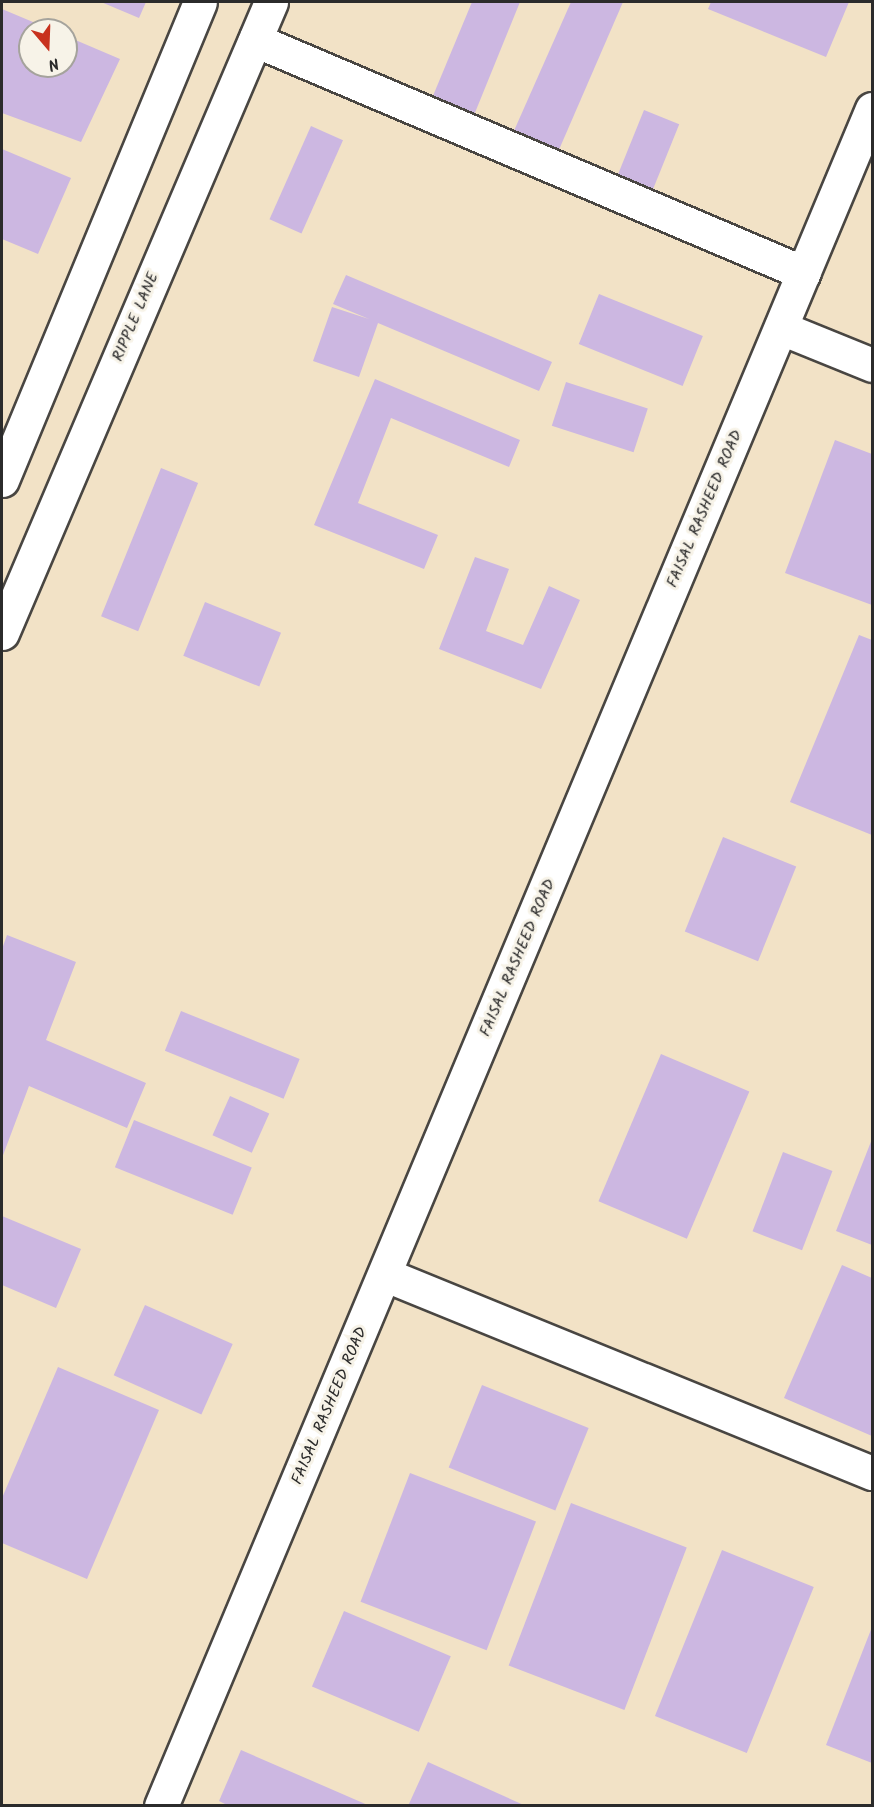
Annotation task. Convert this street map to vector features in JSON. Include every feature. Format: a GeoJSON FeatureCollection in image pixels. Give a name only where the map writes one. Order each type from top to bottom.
{"type":"FeatureCollection","features":[{"type":"Feature","properties":{"kind":"street"},"geometry":{"type":"LineString","coordinates":[[2,480],[200,2]]}},
{"type":"Feature","properties":{"kind":"street","name":"RIPPLE LANE"},"geometry":{"type":"LineString","coordinates":[[2,633],[271,2]]}},
{"type":"Feature","properties":{"kind":"street"},"geometry":{"type":"LineString","coordinates":[[255,40],[804,273]]}},
{"type":"Feature","properties":{"kind":"street","name":"FAISAL RASHEED ROAD"},"geometry":{"type":"LineString","coordinates":[[161,1806],[386,1275],[873,109]]}},
{"type":"Feature","properties":{"kind":"street"},"geometry":{"type":"LineString","coordinates":[[781,328],[873,365]]}},
{"type":"Feature","properties":{"kind":"street"},"geometry":{"type":"LineString","coordinates":[[386,1275],[873,1473]]}},
{"type":"Feature","properties":{"kind":"building"},"geometry":{"type":"Polygon","coordinates":[[[101,2],[146,2],[139,18],[101,2]]]}},
{"type":"Feature","properties":{"kind":"building"},"geometry":{"type":"Polygon","coordinates":[[[472,2],[520,2],[472,120],[430,103],[472,2]]]}},
{"type":"Feature","properties":{"kind":"building"},"geometry":{"type":"Polygon","coordinates":[[[571,2],[623,2],[558,152],[513,133],[571,2]]]}},
{"type":"Feature","properties":{"kind":"building"},"geometry":{"type":"Polygon","coordinates":[[[711,2],[849,2],[826,57],[708,9],[711,2]]]}},
{"type":"Feature","properties":{"kind":"building"},"geometry":{"type":"Polygon","coordinates":[[[2,9],[23,18],[18,18],[18,78],[78,78],[78,41],[120,59],[81,142],[2,113],[2,9]]]}},
{"type":"Feature","properties":{"kind":"building"},"geometry":{"type":"Polygon","coordinates":[[[644,110],[679,124],[651,195],[616,180],[644,110]]]}},
{"type":"Feature","properties":{"kind":"building"},"geometry":{"type":"Polygon","coordinates":[[[311,126],[343,140],[301,233],[270,219],[311,126]]]}},
{"type":"Feature","properties":{"kind":"building"},"geometry":{"type":"Polygon","coordinates":[[[2,149],[71,178],[38,254],[2,239],[2,149]]]}},
{"type":"Feature","properties":{"kind":"building"},"geometry":{"type":"Polygon","coordinates":[[[346,275],[552,362],[539,391],[378,323],[359,377],[313,361],[332,307],[369,319],[333,304],[346,275]]]}},
{"type":"Feature","properties":{"kind":"building"},"geometry":{"type":"Polygon","coordinates":[[[599,294],[703,336],[683,386],[579,344],[599,294]]]}},
{"type":"Feature","properties":{"kind":"building"},"geometry":{"type":"Polygon","coordinates":[[[375,379],[520,440],[509,467],[391,418],[358,503],[438,535],[424,569],[314,525],[375,379]]]}},
{"type":"Feature","properties":{"kind":"building"},"geometry":{"type":"Polygon","coordinates":[[[566,382],[648,409],[634,452],[552,426],[566,382]]]}},
{"type":"Feature","properties":{"kind":"building"},"geometry":{"type":"Polygon","coordinates":[[[835,440],[872,454],[872,605],[785,573],[835,440]]]}},
{"type":"Feature","properties":{"kind":"building"},"geometry":{"type":"Polygon","coordinates":[[[161,468],[198,483],[138,631],[101,616],[161,468]]]}},
{"type":"Feature","properties":{"kind":"building"},"geometry":{"type":"Polygon","coordinates":[[[475,557],[509,569],[486,631],[523,645],[549,586],[580,600],[541,689],[439,649],[475,557]]]}},
{"type":"Feature","properties":{"kind":"building"},"geometry":{"type":"Polygon","coordinates":[[[205,602],[281,633],[259,686],[183,656],[205,602]]]}},
{"type":"Feature","properties":{"kind":"building"},"geometry":{"type":"Polygon","coordinates":[[[859,635],[872,640],[872,835],[790,802],[859,635]]]}},
{"type":"Feature","properties":{"kind":"building"},"geometry":{"type":"Polygon","coordinates":[[[723,837],[796,867],[758,961],[685,932],[723,837]]]}},
{"type":"Feature","properties":{"kind":"building"},"geometry":{"type":"Polygon","coordinates":[[[7,935],[76,962],[46,1040],[146,1083],[127,1128],[29,1086],[2,1158],[2,949],[7,935]]]}},
{"type":"Feature","properties":{"kind":"building"},"geometry":{"type":"Polygon","coordinates":[[[181,1011],[300,1059],[284,1099],[165,1051],[181,1011]]]}},
{"type":"Feature","properties":{"kind":"building"},"geometry":{"type":"Polygon","coordinates":[[[661,1054],[749,1092],[687,1239],[598,1201],[661,1054]]]}},
{"type":"Feature","properties":{"kind":"building"},"geometry":{"type":"Polygon","coordinates":[[[230,1096],[269,1113],[252,1153],[213,1135],[230,1096]]]}},
{"type":"Feature","properties":{"kind":"building"},"geometry":{"type":"Polygon","coordinates":[[[134,1120],[252,1168],[233,1215],[115,1167],[134,1120]]]}},
{"type":"Feature","properties":{"kind":"building"},"geometry":{"type":"Polygon","coordinates":[[[872,1139],[872,1245],[836,1231],[872,1139]]]}},
{"type":"Feature","properties":{"kind":"building"},"geometry":{"type":"Polygon","coordinates":[[[783,1152],[832,1171],[802,1250],[753,1231],[783,1152]]]}},
{"type":"Feature","properties":{"kind":"building"},"geometry":{"type":"Polygon","coordinates":[[[2,1216],[81,1249],[56,1308],[2,1285],[2,1216]]]}},
{"type":"Feature","properties":{"kind":"building"},"geometry":{"type":"Polygon","coordinates":[[[842,1265],[872,1278],[872,1436],[784,1398],[842,1265]]]}},
{"type":"Feature","properties":{"kind":"building"},"geometry":{"type":"Polygon","coordinates":[[[145,1305],[233,1344],[201,1414],[114,1375],[145,1305]]]}},
{"type":"Feature","properties":{"kind":"building"},"geometry":{"type":"Polygon","coordinates":[[[58,1367],[159,1410],[87,1579],[2,1543],[2,1498],[58,1367]]]}},
{"type":"Feature","properties":{"kind":"building"},"geometry":{"type":"Polygon","coordinates":[[[482,1385],[589,1428],[555,1511],[449,1468],[482,1385]]]}},
{"type":"Feature","properties":{"kind":"building"},"geometry":{"type":"Polygon","coordinates":[[[410,1473],[536,1521],[487,1650],[361,1602],[410,1473]]]}},
{"type":"Feature","properties":{"kind":"building"},"geometry":{"type":"Polygon","coordinates":[[[571,1503],[687,1547],[624,1710],[509,1665],[571,1503]]]}},
{"type":"Feature","properties":{"kind":"building"},"geometry":{"type":"Polygon","coordinates":[[[722,1550],[814,1587],[747,1753],[655,1716],[722,1550]]]}},
{"type":"Feature","properties":{"kind":"building"},"geometry":{"type":"Polygon","coordinates":[[[344,1611],[451,1656],[419,1732],[312,1686],[344,1611]]]}},
{"type":"Feature","properties":{"kind":"building"},"geometry":{"type":"Polygon","coordinates":[[[872,1627],[872,1763],[826,1745],[872,1627]]]}},
{"type":"Feature","properties":{"kind":"building"},"geometry":{"type":"Polygon","coordinates":[[[241,1750],[370,1806],[229,1806],[219,1801],[241,1750]]]}},
{"type":"Feature","properties":{"kind":"building"},"geometry":{"type":"Polygon","coordinates":[[[428,1762],[526,1806],[408,1806],[428,1762]]]}}]}
